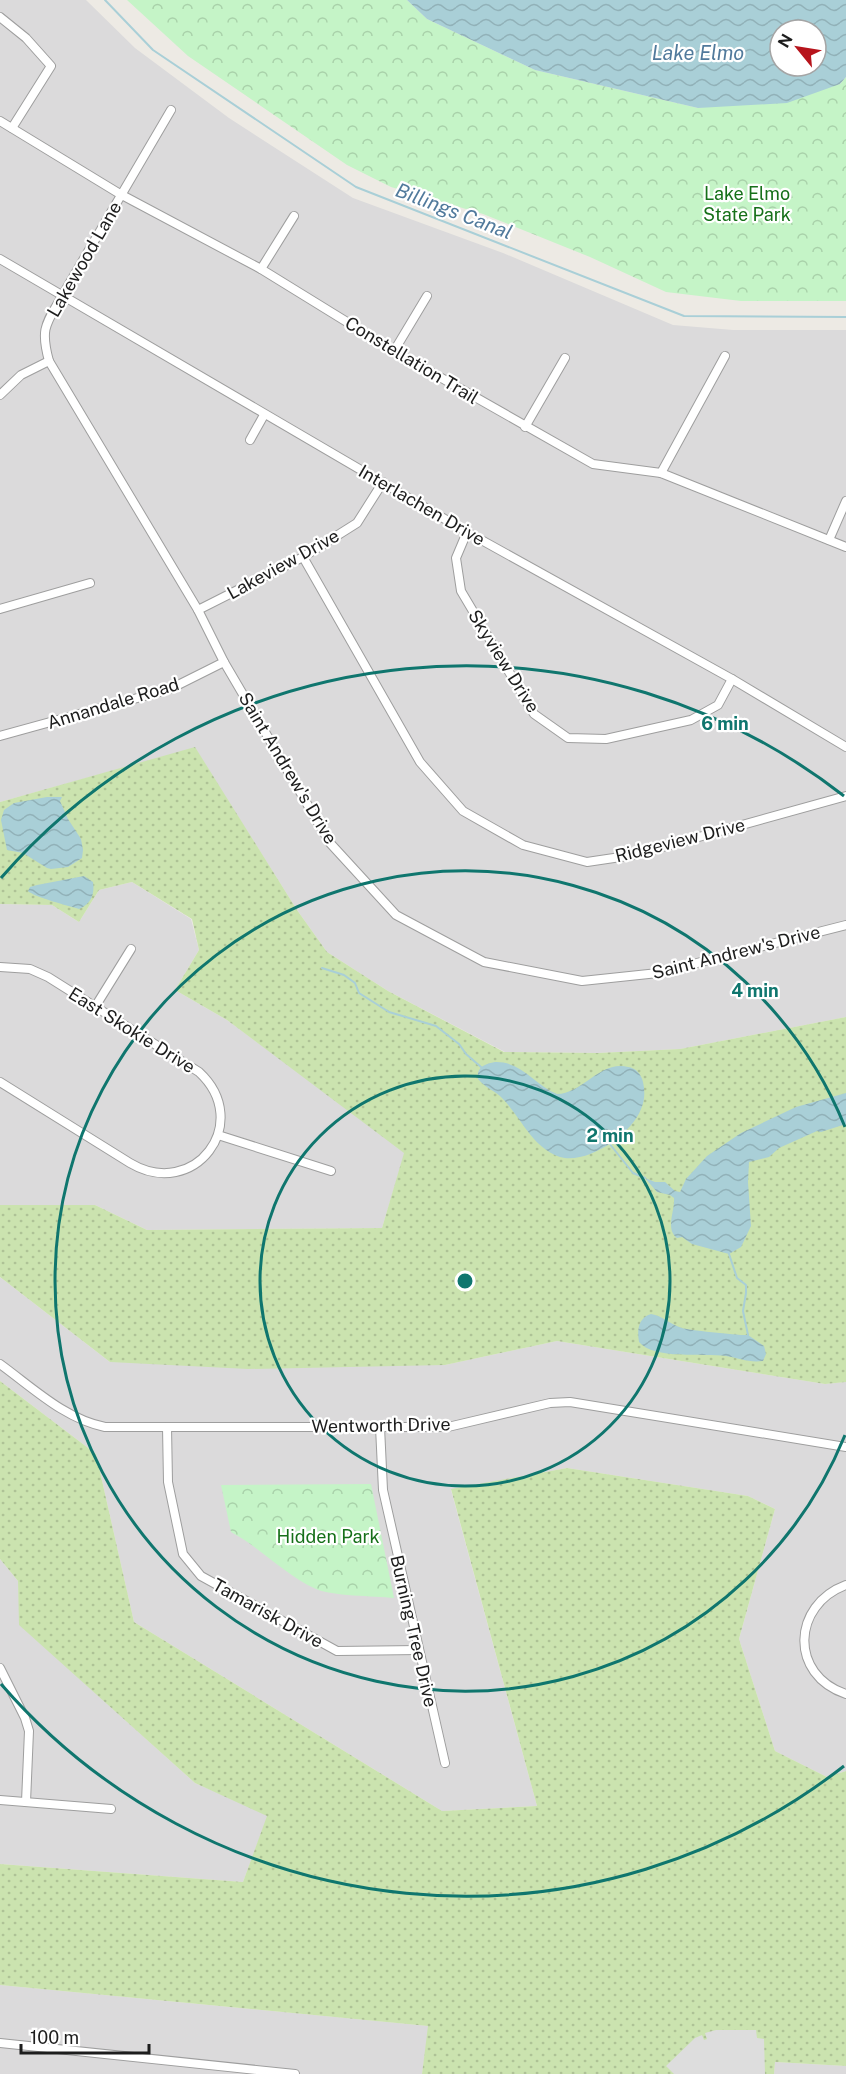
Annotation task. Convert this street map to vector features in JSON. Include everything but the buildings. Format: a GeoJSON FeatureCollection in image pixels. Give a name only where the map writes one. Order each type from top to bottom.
{"type":"FeatureCollection","features":[{"type":"Feature","properties":{"kind":"street"},"geometry":{"type":"LineString","coordinates":[[0,17],[26,38],[51,66],[12,128]]}},
{"type":"Feature","properties":{"kind":"street","name":"Lakewood Lane"},"geometry":{"type":"LineString","coordinates":[[49,361],[44,341],[46,325],[120,194],[171,110]]}},
{"type":"Feature","properties":{"kind":"street","name":"Constellation Trail"},"geometry":{"type":"LineString","coordinates":[[0,121],[120,194],[261,269],[394,351],[593,464],[661,473],[846,547]]}},
{"type":"Feature","properties":{"kind":"street"},"geometry":{"type":"LineString","coordinates":[[261,269],[294,216]]}},
{"type":"Feature","properties":{"kind":"street","name":"Interlachen Drive"},"geometry":{"type":"LineString","coordinates":[[0,259],[264,415],[467,532],[732,679],[846,747]]}},
{"type":"Feature","properties":{"kind":"street"},"geometry":{"type":"LineString","coordinates":[[394,351],[427,296]]}},
{"type":"Feature","properties":{"kind":"street"},"geometry":{"type":"LineString","coordinates":[[661,473],[725,356]]}},
{"type":"Feature","properties":{"kind":"street"},"geometry":{"type":"LineString","coordinates":[[525,427],[565,358]]}},
{"type":"Feature","properties":{"kind":"street"},"geometry":{"type":"LineString","coordinates":[[0,394],[21,375],[49,361]]}},
{"type":"Feature","properties":{"kind":"street","name":"Saint Andrew's Drive"},"geometry":{"type":"LineString","coordinates":[[49,361],[198,610],[224,662],[330,843],[396,915],[484,962],[582,981],[658,973],[846,925]]}},
{"type":"Feature","properties":{"kind":"street"},"geometry":{"type":"LineString","coordinates":[[250,440],[264,415]]}},
{"type":"Feature","properties":{"kind":"street","name":"Lakeview Drive"},"geometry":{"type":"LineString","coordinates":[[198,610],[303,557],[357,523],[382,482]]}},
{"type":"Feature","properties":{"kind":"street"},"geometry":{"type":"LineString","coordinates":[[829,540],[846,501]]}},
{"type":"Feature","properties":{"kind":"street","name":"Skyview Drive"},"geometry":{"type":"LineString","coordinates":[[467,532],[456,558],[461,591],[534,714],[568,738],[606,739],[691,720],[718,705],[732,679]]}},
{"type":"Feature","properties":{"kind":"street","name":"Ridgeview Drive"},"geometry":{"type":"LineString","coordinates":[[303,557],[420,762],[463,811],[523,845],[587,862],[634,855],[846,796]]}},
{"type":"Feature","properties":{"kind":"street"},"geometry":{"type":"LineString","coordinates":[[0,609],[90,583]]}},
{"type":"Feature","properties":{"kind":"street","name":"Annandale Road"},"geometry":{"type":"LineString","coordinates":[[0,736],[170,689],[224,662]]}},
{"type":"Feature","properties":{"kind":"street"},"geometry":{"type":"LineString","coordinates":[[95,1007],[131,949]]}},
{"type":"Feature","properties":{"kind":"street","name":"East Skokie Drive"},"geometry":{"type":"LineString","coordinates":[[0,967],[24,968],[38,972],[204,1077],[219,1102],[221,1119],[218,1135]]}},
{"type":"Feature","properties":{"kind":"street"},"geometry":{"type":"LineString","coordinates":[[0,1082],[149,1173],[175,1173],[193,1166],[207,1154],[218,1135],[331,1171]]}},
{"type":"Feature","properties":{"kind":"street","name":"Wentworth Drive"},"geometry":{"type":"LineString","coordinates":[[0,1364],[73,1417],[92,1425],[105,1427],[448,1427],[550,1403],[570,1402],[846,1448]]}},
{"type":"Feature","properties":{"kind":"street","name":"Burning Tree Drive"},"geometry":{"type":"LineString","coordinates":[[380,1426],[382,1490],[445,1763]]}},
{"type":"Feature","properties":{"kind":"street","name":"Tamarisk Drive"},"geometry":{"type":"LineString","coordinates":[[166,1427],[168,1482],[183,1554],[201,1576],[337,1651],[419,1650]]}},
{"type":"Feature","properties":{"kind":"street"},"geometry":{"type":"LineString","coordinates":[[846,1585],[827,1594],[817,1604],[807,1622],[804,1642],[807,1658],[815,1672],[830,1687],[846,1694]]}},
{"type":"Feature","properties":{"kind":"street"},"geometry":{"type":"LineString","coordinates":[[0,1668],[25,1718],[29,1731],[26,1802]]}},
{"type":"Feature","properties":{"kind":"street"},"geometry":{"type":"LineString","coordinates":[[0,1800],[111,1809]]}},
{"type":"Feature","properties":{"kind":"street"},"geometry":{"type":"LineString","coordinates":[[0,2043],[295,2074]]}},
{"type":"Feature","properties":{"kind":"shaded area"},"geometry":{"type":"Polygon","coordinates":[[[0,0],[86,0],[135,48],[229,118],[353,198],[503,253],[673,325],[733,330],[846,330],[846,1017],[680,1049],[598,1053],[505,1052],[388,991],[327,952],[297,910],[195,748],[0,802],[0,0]]]}},
{"type":"Feature","properties":{"kind":"shaded area"},"geometry":{"type":"Polygon","coordinates":[[[132,882],[191,919],[199,950],[175,990],[227,1020],[405,1152],[382,1228],[147,1230],[95,1205],[0,1205],[0,904],[52,905],[79,922],[99,890],[132,882]]]}},
{"type":"Feature","properties":{"kind":"shaded area"},"geometry":{"type":"Polygon","coordinates":[[[0,1277],[110,1362],[445,1365],[557,1341],[825,1384],[846,1382],[846,1771],[827,1777],[775,1751],[739,1639],[775,1509],[748,1496],[567,1468],[451,1490],[537,1806],[442,1811],[134,1622],[96,1454],[0,1381],[0,1277]]]}},
{"type":"Feature","properties":{"kind":"shaded area"},"geometry":{"type":"Polygon","coordinates":[[[0,1559],[18,1581],[20,1625],[195,1783],[268,1815],[243,1882],[0,1864],[0,1559]]]}},
{"type":"Feature","properties":{"kind":"shaded area"},"geometry":{"type":"Polygon","coordinates":[[[0,1985],[429,2026],[422,2074],[0,2074],[0,1985]]]}},
{"type":"Feature","properties":{"kind":"shaded area"},"geometry":{"type":"Polygon","coordinates":[[[716,2030],[756,2030],[757,2038],[764,2039],[765,2074],[674,2074],[666,2066],[695,2038],[702,2035],[704,2040],[707,2039],[705,2033],[716,2030]]]}},
{"type":"Feature","properties":{"kind":"shaded area"},"geometry":{"type":"Polygon","coordinates":[[[775,2062],[846,2066],[846,2074],[774,2074],[775,2062]]]}},
{"type":"Feature","properties":{"kind":"green space","name":"Lake Elmo State Park"},"geometry":{"type":"Polygon","coordinates":[[[127,0],[407,0],[427,19],[535,70],[698,108],[840,84],[846,77],[846,301],[741,301],[666,292],[590,257],[483,214],[391,187],[347,165],[188,56],[127,0]]]}},
{"type":"Feature","properties":{"kind":"green space"},"geometry":{"type":"Polygon","coordinates":[[[195,747],[297,910],[327,952],[388,991],[504,1052],[598,1053],[680,1049],[846,1017],[846,1382],[825,1384],[557,1341],[445,1365],[248,1369],[110,1362],[0,1277],[0,1205],[95,1205],[147,1230],[382,1228],[404,1153],[227,1020],[175,990],[199,950],[192,919],[132,882],[99,890],[79,922],[52,905],[0,904],[0,802],[195,747]]]}},
{"type":"Feature","properties":{"kind":"green space"},"geometry":{"type":"Polygon","coordinates":[[[0,1381],[96,1454],[134,1622],[442,1811],[537,1806],[451,1489],[567,1468],[748,1496],[775,1509],[739,1639],[775,1751],[827,1777],[846,1771],[846,2066],[775,2062],[774,2074],[422,2074],[428,2026],[0,1985],[0,1864],[243,1882],[267,1816],[195,1783],[19,1625],[18,1581],[0,1559],[0,1381]]]}},
{"type":"Feature","properties":{"kind":"green space","name":"Hidden Park"},"geometry":{"type":"Polygon","coordinates":[[[371,1484],[394,1598],[323,1591],[294,1576],[231,1532],[221,1485],[371,1484]]]}},
{"type":"Feature","properties":{"kind":"water","name":"Lake Elmo"},"geometry":{"type":"Polygon","coordinates":[[[407,0],[846,0],[846,77],[840,84],[787,103],[698,108],[535,70],[427,19],[407,0]]]}},
{"type":"Feature","properties":{"kind":"water"},"geometry":{"type":"Polygon","coordinates":[[[47,797],[62,797],[60,801],[68,819],[81,839],[82,858],[68,867],[47,868],[23,853],[7,850],[1,820],[4,810],[14,803],[47,797]]]}},
{"type":"Feature","properties":{"kind":"water"},"geometry":{"type":"Polygon","coordinates":[[[84,876],[93,882],[93,891],[89,901],[79,909],[44,899],[28,891],[30,887],[37,885],[84,876]]]}},
{"type":"Feature","properties":{"kind":"water"},"geometry":{"type":"Polygon","coordinates":[[[495,1062],[513,1065],[557,1094],[575,1089],[609,1068],[618,1066],[631,1068],[638,1072],[644,1085],[641,1109],[628,1128],[607,1145],[583,1156],[560,1157],[542,1147],[503,1099],[478,1079],[480,1069],[495,1062]]]}},
{"type":"Feature","properties":{"kind":"water"},"geometry":{"type":"Polygon","coordinates":[[[846,1093],[846,1124],[821,1132],[817,1131],[779,1148],[769,1157],[749,1162],[751,1226],[741,1247],[729,1254],[692,1244],[673,1234],[671,1225],[674,1198],[657,1192],[645,1178],[655,1182],[665,1182],[675,1191],[680,1192],[686,1179],[707,1156],[741,1133],[796,1107],[846,1093]]]}},
{"type":"Feature","properties":{"kind":"water"},"geometry":{"type":"Polygon","coordinates":[[[651,1314],[686,1329],[748,1335],[764,1346],[766,1354],[763,1361],[753,1361],[726,1356],[667,1354],[646,1348],[639,1342],[638,1329],[643,1318],[651,1314]]]}},
{"type":"Feature","properties":{"kind":"waterway","name":"Billings Canal"},"geometry":{"type":"LineString","coordinates":[[105,0],[153,50],[356,187],[684,316],[846,317]]}},
{"type":"Feature","properties":{"kind":"waterway"},"geometry":{"type":"LineString","coordinates":[[322,968],[344,975],[355,983],[359,993],[389,1012],[436,1026],[459,1044],[466,1054],[481,1067]]}},
{"type":"Feature","properties":{"kind":"waterway"},"geometry":{"type":"LineString","coordinates":[[609,1143],[633,1173],[645,1178]]}},
{"type":"Feature","properties":{"kind":"waterway"},"geometry":{"type":"LineString","coordinates":[[729,1254],[737,1278],[746,1285],[743,1311],[748,1335]]}}]}
